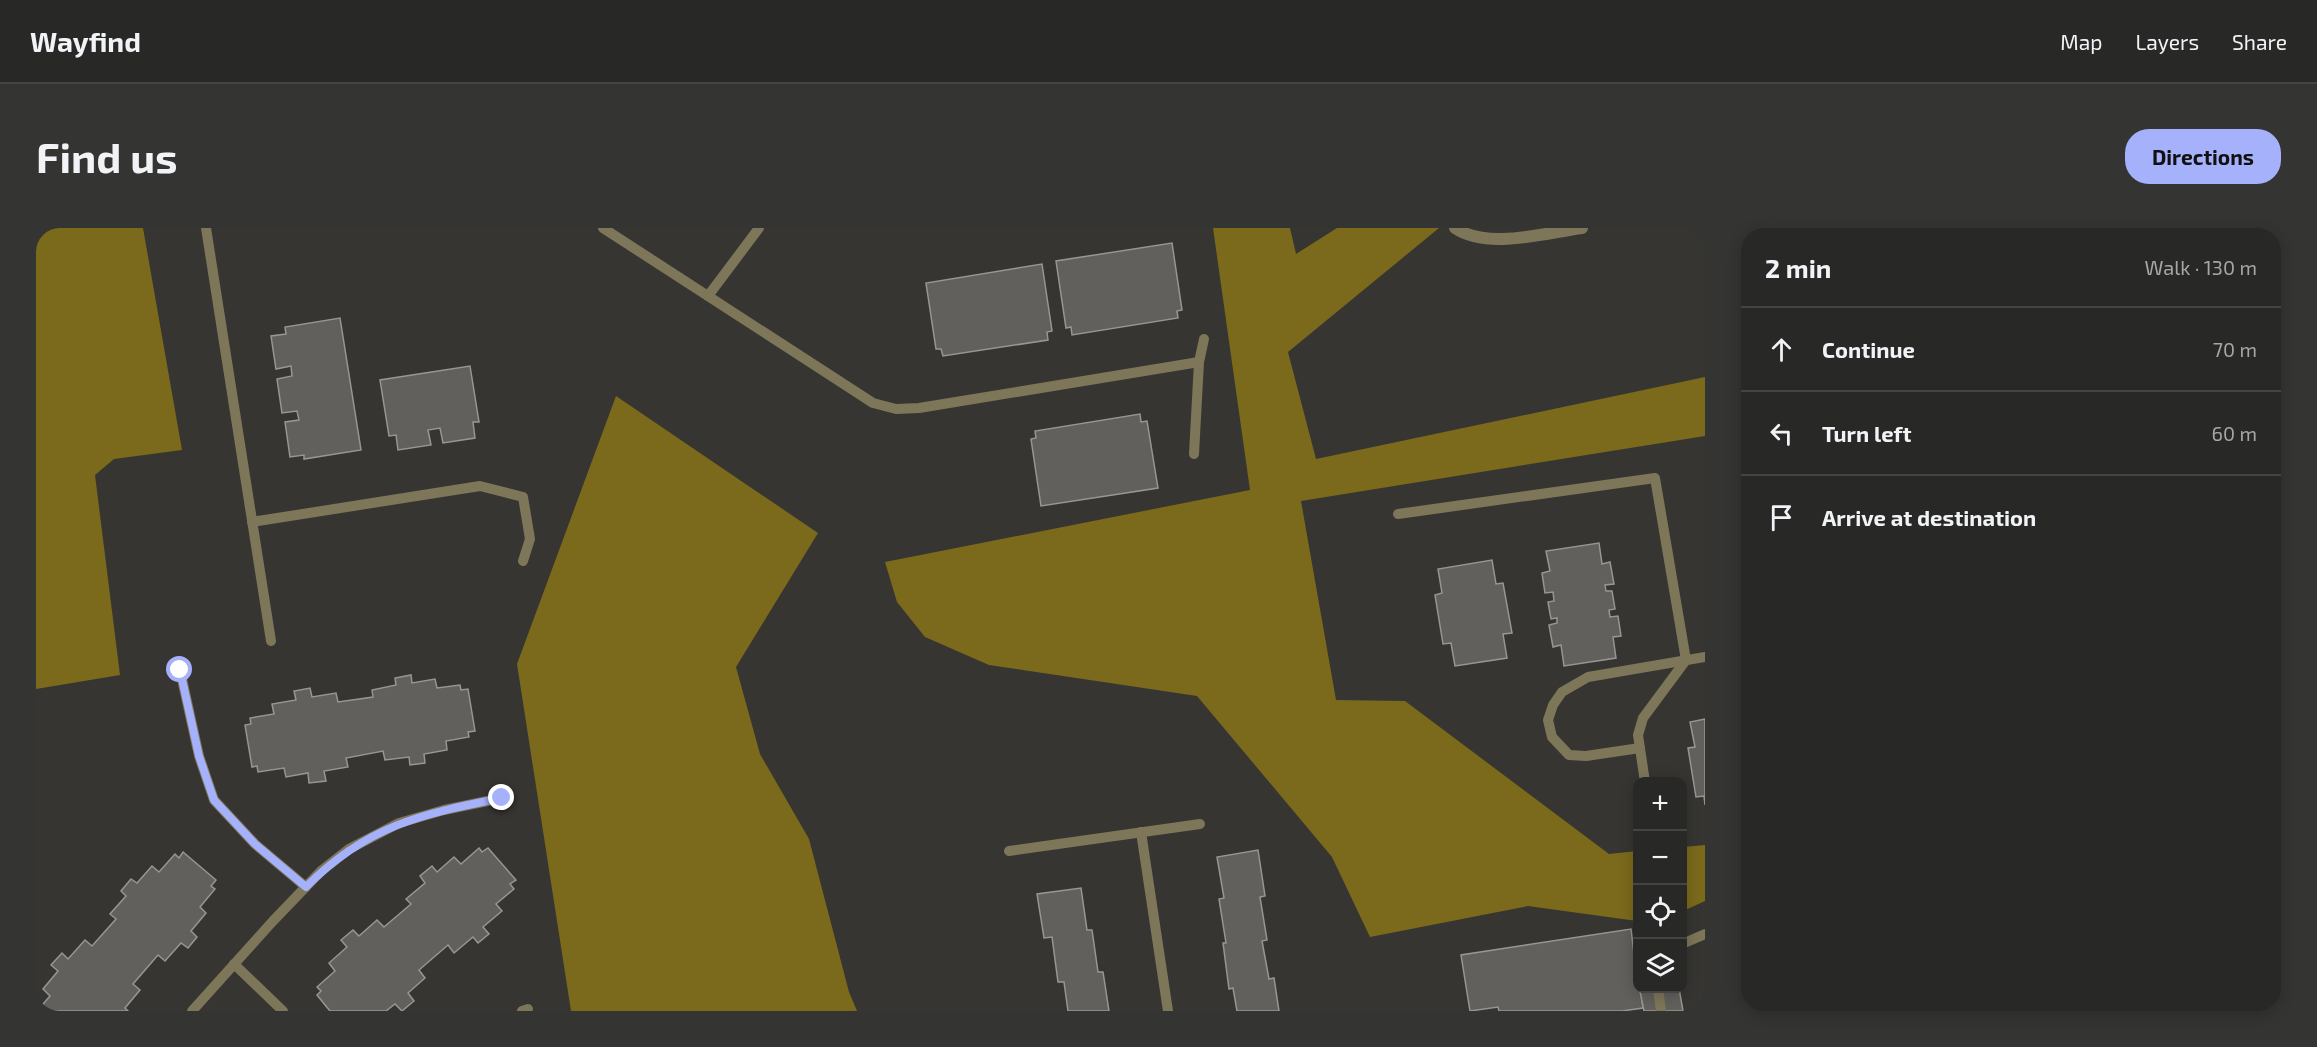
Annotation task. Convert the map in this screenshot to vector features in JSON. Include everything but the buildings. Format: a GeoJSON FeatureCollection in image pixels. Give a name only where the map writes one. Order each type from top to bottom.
{"type":"FeatureCollection","features":[{"type":"Feature","properties":{"kind":"street"},"geometry":{"type":"LineString","coordinates":[[1455,228],[1480,239],[1503,239],[1582,228]]}},
{"type":"Feature","properties":{"kind":"lane"},"geometry":{"type":"LineString","coordinates":[[206,228],[271,641]]}},
{"type":"Feature","properties":{"kind":"lane"},"geometry":{"type":"LineString","coordinates":[[603,228],[873,403],[896,409],[919,408],[1199,362]]}},
{"type":"Feature","properties":{"kind":"lane"},"geometry":{"type":"LineString","coordinates":[[708,296],[759,228]]}},
{"type":"Feature","properties":{"kind":"lane"},"geometry":{"type":"LineString","coordinates":[[1194,453],[1199,362],[1204,339]]}},
{"type":"Feature","properties":{"kind":"lane"},"geometry":{"type":"LineString","coordinates":[[1398,514],[1655,478],[1686,660],[1643,718],[1638,735],[1644,777]]}},
{"type":"Feature","properties":{"kind":"lane"},"geometry":{"type":"LineString","coordinates":[[252,522],[480,486],[523,497],[530,539],[523,561]]}},
{"type":"Feature","properties":{"kind":"lane"},"geometry":{"type":"LineString","coordinates":[[1640,748],[1586,756],[1569,755],[1552,737],[1548,720],[1553,705],[1562,692],[1588,677],[1705,657]]}},
{"type":"Feature","properties":{"kind":"lane"},"geometry":{"type":"LineString","coordinates":[[180,670],[199,756],[214,800],[255,844],[306,887]]}},
{"type":"Feature","properties":{"kind":"lane"},"geometry":{"type":"LineString","coordinates":[[192,1011],[306,887],[349,849],[399,823],[444,810],[502,798]]}},
{"type":"Feature","properties":{"kind":"lane"},"geometry":{"type":"LineString","coordinates":[[1009,850],[1200,824]]}},
{"type":"Feature","properties":{"kind":"lane"},"geometry":{"type":"LineString","coordinates":[[1141,832],[1168,1011]]}},
{"type":"Feature","properties":{"kind":"lane"},"geometry":{"type":"LineString","coordinates":[[1687,942],[1705,934]]}},
{"type":"Feature","properties":{"kind":"lane"},"geometry":{"type":"LineString","coordinates":[[234,964],[283,1011]]}},
{"type":"Feature","properties":{"kind":"lane"},"geometry":{"type":"LineString","coordinates":[[1659,993],[1661,1011]]}},
{"type":"Feature","properties":{"kind":"shaded area"},"geometry":{"type":"Polygon","coordinates":[[[36,228],[143,228],[182,450],[114,459],[95,475],[120,675],[36,689],[36,228]]]}},
{"type":"Feature","properties":{"kind":"shaded area"},"geometry":{"type":"Polygon","coordinates":[[[1213,228],[1290,228],[1296,254],[1337,228],[1439,228],[1288,352],[1316,459],[1705,377],[1705,436],[1301,501],[1336,700],[1405,701],[1609,854],[1633,851],[1633,920],[1528,906],[1370,937],[1332,857],[1197,696],[989,665],[925,637],[897,602],[885,562],[1250,490],[1213,228]]]}},
{"type":"Feature","properties":{"kind":"shaded area"},"geometry":{"type":"Polygon","coordinates":[[[616,396],[818,533],[736,667],[760,754],[809,839],[849,992],[857,1011],[571,1011],[517,664],[616,396]]]}},
{"type":"Feature","properties":{"kind":"shaded area"},"geometry":{"type":"Polygon","coordinates":[[[1705,845],[1705,901],[1687,909],[1687,885],[1687,847],[1705,845]]]}},
{"type":"Feature","properties":{"kind":"route"},"geometry":{"type":"LineString","coordinates":[[180,670],[199,756],[214,800],[255,844],[306,887],[349,849],[399,823],[444,810],[502,798]]}}]}
